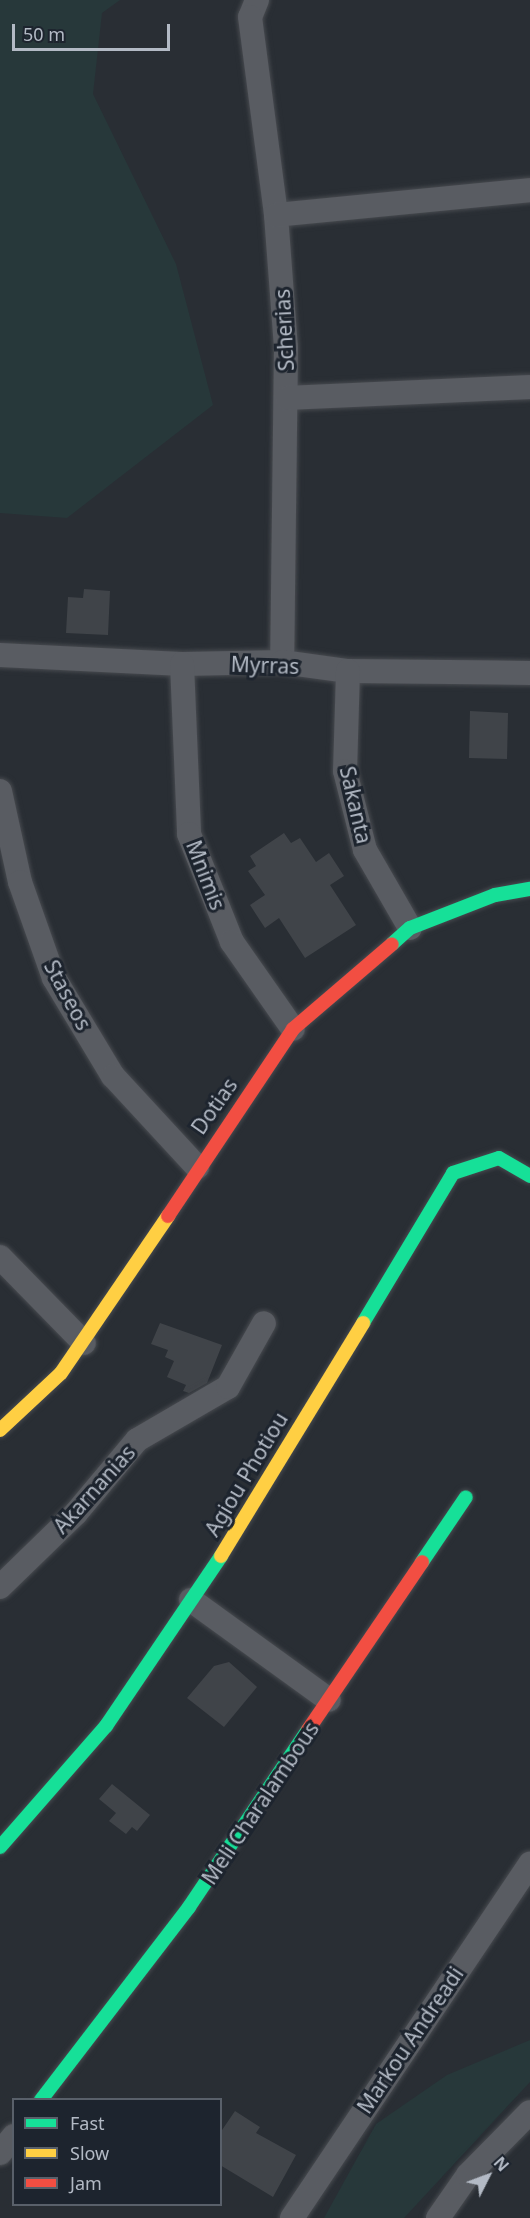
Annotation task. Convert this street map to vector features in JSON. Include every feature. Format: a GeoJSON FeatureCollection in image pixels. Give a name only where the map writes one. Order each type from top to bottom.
{"type":"FeatureCollection","features":[{"type":"Feature","properties":{"kind":"street","name":"Scherias"},"geometry":{"type":"LineString","coordinates":[[257,0],[250,17],[276,215],[287,398],[282,662]]}},
{"type":"Feature","properties":{"kind":"street"},"geometry":{"type":"LineString","coordinates":[[276,215],[530,190]]}},
{"type":"Feature","properties":{"kind":"street"},"geometry":{"type":"LineString","coordinates":[[287,398],[530,387]]}},
{"type":"Feature","properties":{"kind":"street","name":"Myrras"},"geometry":{"type":"LineString","coordinates":[[0,655],[182,664],[282,662],[348,671],[530,673]]}},
{"type":"Feature","properties":{"kind":"street","name":"Mnimis"},"geometry":{"type":"LineString","coordinates":[[182,664],[189,834],[232,942],[292,1029]]}},
{"type":"Feature","properties":{"kind":"street","name":"Sakanta"},"geometry":{"type":"LineString","coordinates":[[348,671],[345,771],[366,850],[410,928]]}},
{"type":"Feature","properties":{"kind":"street","name":"Staseos"},"geometry":{"type":"LineString","coordinates":[[0,791],[20,882],[54,978],[113,1076],[197,1167]]}},
{"type":"Feature","properties":{"kind":"street","name":"Dotias"},"geometry":{"type":"LineString","coordinates":[[0,1430],[61,1374],[84,1343],[197,1167],[292,1029],[410,928],[495,895],[530,889]]}},
{"type":"Feature","properties":{"kind":"street","name":"Agiou Photiou"},"geometry":{"type":"LineString","coordinates":[[0,1847],[106,1726],[249,1514],[453,1173],[500,1158],[530,1176]]}},
{"type":"Feature","properties":{"kind":"street"},"geometry":{"type":"LineString","coordinates":[[0,1257],[84,1343]]}},
{"type":"Feature","properties":{"kind":"street","name":"Akarnanias"},"geometry":{"type":"LineString","coordinates":[[0,1587],[76,1513],[137,1440],[228,1387],[264,1323]]}},
{"type":"Feature","properties":{"kind":"street","name":"Meli Charalambous"},"geometry":{"type":"LineString","coordinates":[[43,2098],[189,1907],[466,1497]]}},
{"type":"Feature","properties":{"kind":"street"},"geometry":{"type":"LineString","coordinates":[[191,1600],[329,1700]]}},
{"type":"Feature","properties":{"kind":"street","name":"Markou Andreadi"},"geometry":{"type":"LineString","coordinates":[[292,2218],[530,1864]]}},
{"type":"Feature","properties":{"kind":"street"},"geometry":{"type":"LineString","coordinates":[[438,2218],[468,2175],[530,2112]]}},
{"type":"Feature","properties":{"kind":"street"},"geometry":{"type":"LineString","coordinates":[[0,2153],[12,2138]]}},
{"type":"Feature","properties":{"kind":"shaded area"},"geometry":{"type":"Polygon","coordinates":[[[0,0],[120,0],[102,13],[93,94],[176,264],[213,405],[67,518],[0,513],[0,0]]]}},
{"type":"Feature","properties":{"kind":"shaded area"},"geometry":{"type":"Polygon","coordinates":[[[530,2040],[530,2082],[404,2218],[324,2218],[376,2124],[447,2075],[530,2040]]]}},
{"type":"Feature","properties":{"kind":"building"},"geometry":{"type":"Polygon","coordinates":[[[84,589],[110,591],[108,635],[66,633],[68,597],[83,598],[84,589]]]}},
{"type":"Feature","properties":{"kind":"building"},"geometry":{"type":"Polygon","coordinates":[[[470,711],[508,713],[507,759],[469,758],[470,711]]]}},
{"type":"Feature","properties":{"kind":"building"},"geometry":{"type":"Polygon","coordinates":[[[284,833],[291,843],[300,838],[316,862],[329,853],[344,876],[330,885],[356,925],[305,958],[279,918],[265,928],[250,905],[265,895],[248,871],[256,866],[250,856],[284,833]]]}},
{"type":"Feature","properties":{"kind":"building"},"geometry":{"type":"Polygon","coordinates":[[[160,1323],[222,1345],[207,1383],[189,1393],[183,1391],[186,1385],[167,1377],[174,1361],[165,1357],[168,1350],[151,1344],[160,1323]]]}},
{"type":"Feature","properties":{"kind":"building"},"geometry":{"type":"Polygon","coordinates":[[[229,1662],[257,1687],[224,1727],[187,1698],[214,1666],[229,1662]]]}},
{"type":"Feature","properties":{"kind":"building"},"geometry":{"type":"Polygon","coordinates":[[[112,1784],[150,1815],[137,1831],[132,1827],[126,1834],[109,1821],[116,1813],[99,1799],[112,1784]]]}},
{"type":"Feature","properties":{"kind":"building"},"geometry":{"type":"Polygon","coordinates":[[[235,2111],[260,2127],[256,2133],[296,2155],[273,2197],[222,2166],[222,2130],[235,2111]]]}},
{"type":"Feature","properties":{"kind":"traffic: fast"},"geometry":{"type":"LineString","coordinates":[[392,944],[410,928],[495,895],[530,889]]}},
{"type":"Feature","properties":{"kind":"traffic: fast"},"geometry":{"type":"LineString","coordinates":[[363,1323],[453,1173],[499,1158],[530,1176]]}},
{"type":"Feature","properties":{"kind":"traffic: fast"},"geometry":{"type":"LineString","coordinates":[[422,1562],[466,1497]]}},
{"type":"Feature","properties":{"kind":"traffic: fast"},"geometry":{"type":"LineString","coordinates":[[0,1847],[106,1726],[221,1556]]}},
{"type":"Feature","properties":{"kind":"traffic: fast"},"geometry":{"type":"LineString","coordinates":[[43,2098],[189,1907],[308,1730]]}},
{"type":"Feature","properties":{"kind":"traffic: slow"},"geometry":{"type":"LineString","coordinates":[[0,1430],[61,1373],[168,1216]]}},
{"type":"Feature","properties":{"kind":"traffic: slow"},"geometry":{"type":"LineString","coordinates":[[221,1556],[363,1323]]}},
{"type":"Feature","properties":{"kind":"traffic: jam"},"geometry":{"type":"LineString","coordinates":[[168,1216],[293,1029],[392,944]]}},
{"type":"Feature","properties":{"kind":"traffic: jam"},"geometry":{"type":"LineString","coordinates":[[308,1730],[422,1562]]}}]}
